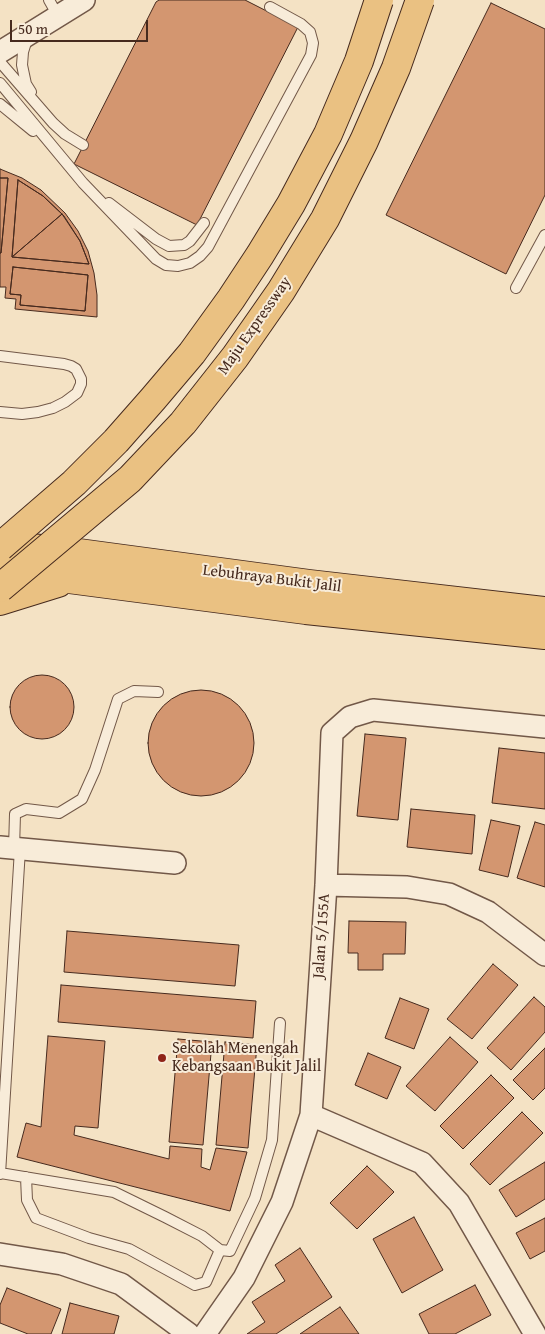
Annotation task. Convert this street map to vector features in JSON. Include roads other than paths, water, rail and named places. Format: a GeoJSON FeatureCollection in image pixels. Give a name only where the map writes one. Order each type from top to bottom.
{"type":"FeatureCollection","features":[{"type":"Feature","properties":{"kind":"highway"},"geometry":{"type":"LineString","coordinates":[[0,546],[74,483],[116,441],[192,353],[231,299],[291,204],[328,134],[359,60],[379,0]]}},
{"type":"Feature","properties":{"kind":"highway","name":"Maju Expressway"},"geometry":{"type":"LineString","coordinates":[[0,588],[130,479],[183,423],[235,357],[281,291],[326,219],[364,141],[396,68],[420,0]]}},
{"type":"Feature","properties":{"kind":"highway"},"geometry":{"type":"LineString","coordinates":[[0,530],[71,552]]}},
{"type":"Feature","properties":{"kind":"highway","name":"Lebuhraya Bukit Jalil"},"geometry":{"type":"LineString","coordinates":[[0,546],[71,552],[309,584],[545,611]]}},
{"type":"Feature","properties":{"kind":"highway","name":"Lebuhraya Bukit Jalil"},"geometry":{"type":"LineString","coordinates":[[0,572],[70,579],[306,610],[545,635]]}},
{"type":"Feature","properties":{"kind":"highway"},"geometry":{"type":"LineString","coordinates":[[0,601],[70,579]]}},
{"type":"Feature","properties":{"kind":"street"},"geometry":{"type":"LineString","coordinates":[[0,52],[29,34],[54,8],[84,0]]}},
{"type":"Feature","properties":{"kind":"street","name":"Jalan 5/155A"},"geometry":{"type":"LineString","coordinates":[[205,1334],[244,1278],[282,1202],[311,1115],[326,885],[332,733],[350,717],[373,710],[545,728]]}},
{"type":"Feature","properties":{"kind":"street"},"geometry":{"type":"LineString","coordinates":[[11,848],[175,863]]}},
{"type":"Feature","properties":{"kind":"street"},"geometry":{"type":"LineString","coordinates":[[326,885],[407,888],[449,894],[488,912],[545,955]]}},
{"type":"Feature","properties":{"kind":"street"},"geometry":{"type":"LineString","coordinates":[[311,1115],[422,1163],[459,1203],[535,1334]]}},
{"type":"Feature","properties":{"kind":"street"},"geometry":{"type":"LineString","coordinates":[[0,1254],[62,1264],[121,1284],[189,1334]]}},
{"type":"Feature","properties":{"kind":"lane"},"geometry":{"type":"LineString","coordinates":[[0,83],[83,183],[156,259],[166,265],[178,266],[190,263],[208,247],[311,55],[313,43],[310,32],[301,24],[270,7]]}},
{"type":"Feature","properties":{"kind":"lane"},"geometry":{"type":"LineString","coordinates":[[29,34],[23,52],[23,71],[26,84],[41,110]]}},
{"type":"Feature","properties":{"kind":"lane"},"geometry":{"type":"LineString","coordinates":[[0,62],[53,123],[83,146]]}},
{"type":"Feature","properties":{"kind":"lane"},"geometry":{"type":"LineString","coordinates":[[0,104],[56,151]]}},
{"type":"Feature","properties":{"kind":"lane"},"geometry":{"type":"LineString","coordinates":[[83,183],[141,228],[169,246],[184,245],[190,241],[204,223]]}},
{"type":"Feature","properties":{"kind":"lane"},"geometry":{"type":"LineString","coordinates":[[516,288],[545,235]]}},
{"type":"Feature","properties":{"kind":"lane"},"geometry":{"type":"LineString","coordinates":[[0,356],[64,364],[76,369],[81,379],[77,393],[53,408],[22,414],[0,412]]}},
{"type":"Feature","properties":{"kind":"lane"},"geometry":{"type":"LineString","coordinates":[[158,692],[134,691],[118,699],[95,770],[82,799],[59,814],[26,809],[16,814],[11,848],[0,1173],[114,1192],[202,1236],[220,1250],[230,1251],[255,1198],[272,1140],[280,1023]]}},
{"type":"Feature","properties":{"kind":"lane"},"geometry":{"type":"LineString","coordinates":[[26,1177],[27,1200],[36,1218],[89,1238],[129,1250],[194,1285],[206,1282],[220,1250]]}},
{"type":"Feature","properties":{"kind":"place","name":"Sekolah Menengah Kebangsaan Bukit Jalil"},"geometry":{"type":"Point","coordinates":[162,1058]}}]}
